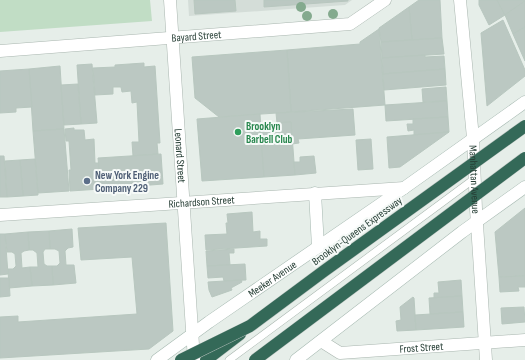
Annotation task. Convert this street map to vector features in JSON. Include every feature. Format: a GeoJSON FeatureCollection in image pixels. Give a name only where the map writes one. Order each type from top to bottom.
{"type":"FeatureCollection","features":[{"type":"Feature","properties":{"kind":"highway","name":"Brooklyn-Queens Expressway"},"geometry":{"type":"LineString","coordinates":[[206,360],[324,271],[525,126]]}},
{"type":"Feature","properties":{"kind":"highway"},"geometry":{"type":"LineString","coordinates":[[255,360],[525,158]]}},
{"type":"Feature","properties":{"kind":"highway"},"geometry":{"type":"LineString","coordinates":[[181,360],[250,326]]}},
{"type":"Feature","properties":{"kind":"street","name":"Leonard Street"},"geometry":{"type":"LineString","coordinates":[[170,0],[194,360]]}},
{"type":"Feature","properties":{"kind":"street","name":"Bayard Street"},"geometry":{"type":"LineString","coordinates":[[0,50],[350,24],[384,0]]}},
{"type":"Feature","properties":{"kind":"street","name":"Manhattan Avenue"},"geometry":{"type":"LineString","coordinates":[[460,0],[473,138],[474,179],[486,360]]}},
{"type":"Feature","properties":{"kind":"street","name":"Meeker Avenue"},"geometry":{"type":"LineString","coordinates":[[157,360],[192,336],[209,322],[404,188],[525,102]]}},
{"type":"Feature","properties":{"kind":"street"},"geometry":{"type":"LineString","coordinates":[[296,360],[525,187]]}},
{"type":"Feature","properties":{"kind":"street","name":"Richardson Street"},"geometry":{"type":"LineString","coordinates":[[0,215],[404,188]]}},
{"type":"Feature","properties":{"kind":"street"},"geometry":{"type":"LineString","coordinates":[[315,193],[318,247]]}},
{"type":"Feature","properties":{"kind":"street","name":"Frost Street"},"geometry":{"type":"LineString","coordinates":[[321,341],[340,353],[525,340]]}},
{"type":"Feature","properties":{"kind":"lane"},"geometry":{"type":"LineString","coordinates":[[229,360],[474,179]]}},
{"type":"Feature","properties":{"kind":"shaded area"},"geometry":{"type":"Polygon","coordinates":[[[188,0],[352,0],[345,5],[189,16],[188,0]]]}},
{"type":"Feature","properties":{"kind":"green space"},"geometry":{"type":"Polygon","coordinates":[[[0,0],[150,0],[152,21],[0,32],[0,0]]]}},
{"type":"Feature","properties":{"kind":"building"},"geometry":{"type":"Polygon","coordinates":[[[194,0],[235,0],[236,11],[195,14],[194,0]]]}},
{"type":"Feature","properties":{"kind":"building"},"geometry":{"type":"Polygon","coordinates":[[[264,0],[348,0],[348,1],[264,7],[264,0]]]}},
{"type":"Feature","properties":{"kind":"building"},"geometry":{"type":"Polygon","coordinates":[[[419,0],[440,0],[442,38],[412,40],[409,7],[419,0]]]}},
{"type":"Feature","properties":{"kind":"building"},"geometry":{"type":"Polygon","coordinates":[[[479,0],[497,0],[505,15],[489,25],[479,5],[479,0]]]}},
{"type":"Feature","properties":{"kind":"building"},"geometry":{"type":"Polygon","coordinates":[[[497,0],[525,0],[525,1],[505,15],[497,0]]]}},
{"type":"Feature","properties":{"kind":"building"},"geometry":{"type":"Polygon","coordinates":[[[525,1],[525,27],[513,34],[505,15],[525,1]]]}},
{"type":"Feature","properties":{"kind":"building"},"geometry":{"type":"Polygon","coordinates":[[[409,7],[412,40],[381,42],[379,28],[409,7]]]}},
{"type":"Feature","properties":{"kind":"building"},"geometry":{"type":"Polygon","coordinates":[[[503,20],[525,70],[525,76],[487,106],[481,33],[503,20]]]}},
{"type":"Feature","properties":{"kind":"building"},"geometry":{"type":"Polygon","coordinates":[[[525,27],[525,61],[513,34],[525,27]]]}},
{"type":"Feature","properties":{"kind":"building"},"geometry":{"type":"Polygon","coordinates":[[[379,29],[385,105],[291,112],[287,50],[360,44],[360,42],[379,29]]]}},
{"type":"Feature","properties":{"kind":"building"},"geometry":{"type":"Polygon","coordinates":[[[442,38],[444,54],[382,58],[381,42],[442,38]]]}},
{"type":"Feature","properties":{"kind":"building"},"geometry":{"type":"Polygon","coordinates":[[[287,50],[291,112],[219,117],[195,98],[192,57],[287,50]]]}},
{"type":"Feature","properties":{"kind":"building"},"geometry":{"type":"Polygon","coordinates":[[[425,55],[425,57],[444,56],[445,69],[383,74],[382,58],[425,55]]]}},
{"type":"Feature","properties":{"kind":"building"},"geometry":{"type":"Polygon","coordinates":[[[144,63],[144,67],[155,66],[160,143],[157,143],[158,154],[133,156],[132,142],[139,142],[137,102],[132,103],[131,91],[122,92],[121,87],[113,87],[113,94],[95,95],[93,68],[144,63]]]}},
{"type":"Feature","properties":{"kind":"building"},"geometry":{"type":"Polygon","coordinates":[[[92,64],[97,123],[81,124],[77,65],[92,64]]]}},
{"type":"Feature","properties":{"kind":"building"},"geometry":{"type":"Polygon","coordinates":[[[60,66],[64,129],[33,131],[29,69],[60,66]]]}},
{"type":"Feature","properties":{"kind":"building"},"geometry":{"type":"Polygon","coordinates":[[[29,69],[32,107],[16,108],[16,112],[0,113],[0,71],[29,69]]]}},
{"type":"Feature","properties":{"kind":"building"},"geometry":{"type":"Polygon","coordinates":[[[445,69],[446,85],[384,90],[383,74],[445,69]]]}},
{"type":"Feature","properties":{"kind":"building"},"geometry":{"type":"Polygon","coordinates":[[[78,84],[81,124],[64,125],[61,85],[78,84]]]}},
{"type":"Feature","properties":{"kind":"building"},"geometry":{"type":"Polygon","coordinates":[[[446,87],[447,101],[423,102],[422,89],[446,87]]]}},
{"type":"Feature","properties":{"kind":"building"},"geometry":{"type":"Polygon","coordinates":[[[447,101],[448,117],[386,121],[385,105],[447,101]]]}},
{"type":"Feature","properties":{"kind":"building"},"geometry":{"type":"Polygon","coordinates":[[[353,109],[355,135],[298,139],[299,143],[292,144],[291,122],[277,123],[276,113],[353,109]]]}},
{"type":"Feature","properties":{"kind":"building"},"geometry":{"type":"Polygon","coordinates":[[[260,114],[264,177],[202,181],[197,119],[260,114]]]}},
{"type":"Feature","properties":{"kind":"building"},"geometry":{"type":"Polygon","coordinates":[[[448,117],[449,132],[414,135],[414,130],[408,131],[407,124],[413,124],[413,119],[448,117]]]}},
{"type":"Feature","properties":{"kind":"building"},"geometry":{"type":"Polygon","coordinates":[[[291,122],[295,175],[264,177],[260,124],[291,122]]]}},
{"type":"Feature","properties":{"kind":"building"},"geometry":{"type":"Polygon","coordinates":[[[74,128],[74,130],[84,130],[85,140],[94,139],[95,163],[99,163],[101,189],[70,191],[69,170],[71,170],[69,141],[66,141],[65,129],[74,128]]]}},
{"type":"Feature","properties":{"kind":"building"},"geometry":{"type":"Polygon","coordinates":[[[64,129],[69,191],[38,193],[33,131],[64,129]]]}},
{"type":"Feature","properties":{"kind":"building"},"geometry":{"type":"Polygon","coordinates":[[[449,132],[400,167],[389,168],[387,137],[449,132]]]}},
{"type":"Feature","properties":{"kind":"building"},"geometry":{"type":"Polygon","coordinates":[[[371,139],[373,169],[358,170],[356,140],[371,139]]]}},
{"type":"Feature","properties":{"kind":"building"},"geometry":{"type":"Polygon","coordinates":[[[161,154],[163,184],[101,189],[98,158],[161,154]]]}},
{"type":"Feature","properties":{"kind":"building"},"geometry":{"type":"Polygon","coordinates":[[[0,156],[4,156],[7,197],[0,197],[0,156]]]}},
{"type":"Feature","properties":{"kind":"building"},"geometry":{"type":"Polygon","coordinates":[[[314,156],[316,173],[295,175],[294,162],[300,162],[300,157],[314,156]]]}},
{"type":"Feature","properties":{"kind":"building"},"geometry":{"type":"Polygon","coordinates":[[[35,159],[38,195],[23,196],[20,160],[35,159]]]}},
{"type":"Feature","properties":{"kind":"building"},"geometry":{"type":"Polygon","coordinates":[[[20,160],[23,196],[7,197],[5,161],[20,160]]]}},
{"type":"Feature","properties":{"kind":"building"},"geometry":{"type":"Polygon","coordinates":[[[525,208],[525,276],[499,277],[495,232],[525,208]]]}},
{"type":"Feature","properties":{"kind":"building"},"geometry":{"type":"Polygon","coordinates":[[[252,212],[253,232],[260,231],[260,239],[267,239],[267,246],[206,250],[205,235],[227,234],[227,214],[252,212]]]}},
{"type":"Feature","properties":{"kind":"building"},"geometry":{"type":"Polygon","coordinates":[[[166,223],[173,331],[149,349],[0,358],[0,317],[18,316],[18,322],[137,314],[132,257],[81,260],[78,228],[166,223]]]}},
{"type":"Feature","properties":{"kind":"building"},"geometry":{"type":"Polygon","coordinates":[[[72,229],[73,247],[68,248],[65,251],[66,265],[74,265],[76,283],[53,285],[52,266],[57,266],[60,263],[59,251],[50,249],[49,231],[72,229]]]}},
{"type":"Feature","properties":{"kind":"building"},"geometry":{"type":"Polygon","coordinates":[[[49,231],[50,249],[45,249],[43,252],[44,264],[47,266],[52,266],[53,285],[32,286],[30,267],[38,267],[37,253],[33,250],[29,250],[28,232],[49,231]]]}},
{"type":"Feature","properties":{"kind":"building"},"geometry":{"type":"Polygon","coordinates":[[[28,232],[29,250],[21,253],[22,268],[30,267],[32,286],[9,288],[8,269],[13,269],[16,266],[15,254],[12,252],[7,252],[5,234],[28,232]]]}},
{"type":"Feature","properties":{"kind":"building"},"geometry":{"type":"Polygon","coordinates":[[[0,234],[5,234],[8,274],[0,275],[0,234]]]}},
{"type":"Feature","properties":{"kind":"building"},"geometry":{"type":"Polygon","coordinates":[[[234,249],[234,253],[229,253],[230,265],[207,266],[206,251],[234,249]]]}},
{"type":"Feature","properties":{"kind":"building"},"geometry":{"type":"Polygon","coordinates":[[[245,264],[246,280],[224,281],[223,277],[208,278],[207,266],[245,264]]]}},
{"type":"Feature","properties":{"kind":"building"},"geometry":{"type":"Polygon","coordinates":[[[525,276],[525,287],[518,287],[519,291],[500,292],[499,277],[525,276]]]}},
{"type":"Feature","properties":{"kind":"building"},"geometry":{"type":"Polygon","coordinates":[[[0,278],[9,278],[10,296],[0,297],[0,278]]]}},
{"type":"Feature","properties":{"kind":"building"},"geometry":{"type":"Polygon","coordinates":[[[241,280],[242,282],[231,288],[232,290],[212,297],[208,282],[241,280]]]}},
{"type":"Feature","properties":{"kind":"building"},"geometry":{"type":"Polygon","coordinates":[[[461,280],[462,296],[434,298],[434,293],[439,293],[438,282],[461,280]]]}},
{"type":"Feature","properties":{"kind":"building"},"geometry":{"type":"Polygon","coordinates":[[[462,296],[463,312],[430,314],[429,298],[462,296]]]}},
{"type":"Feature","properties":{"kind":"building"},"geometry":{"type":"Polygon","coordinates":[[[413,297],[416,330],[397,331],[396,321],[401,320],[400,307],[413,297]]]}},
{"type":"Feature","properties":{"kind":"building"},"geometry":{"type":"Polygon","coordinates":[[[524,307],[525,322],[502,324],[501,308],[524,307]]]}},
{"type":"Feature","properties":{"kind":"building"},"geometry":{"type":"Polygon","coordinates":[[[463,312],[464,327],[416,330],[415,315],[463,312]]]}},
{"type":"Feature","properties":{"kind":"place","name":"Brooklyn Barbell Club"},"geometry":{"type":"Point","coordinates":[238,132]}},
{"type":"Feature","properties":{"kind":"place","name":"New York Engine Company 229"},"geometry":{"type":"Point","coordinates":[87,181]}}]}
